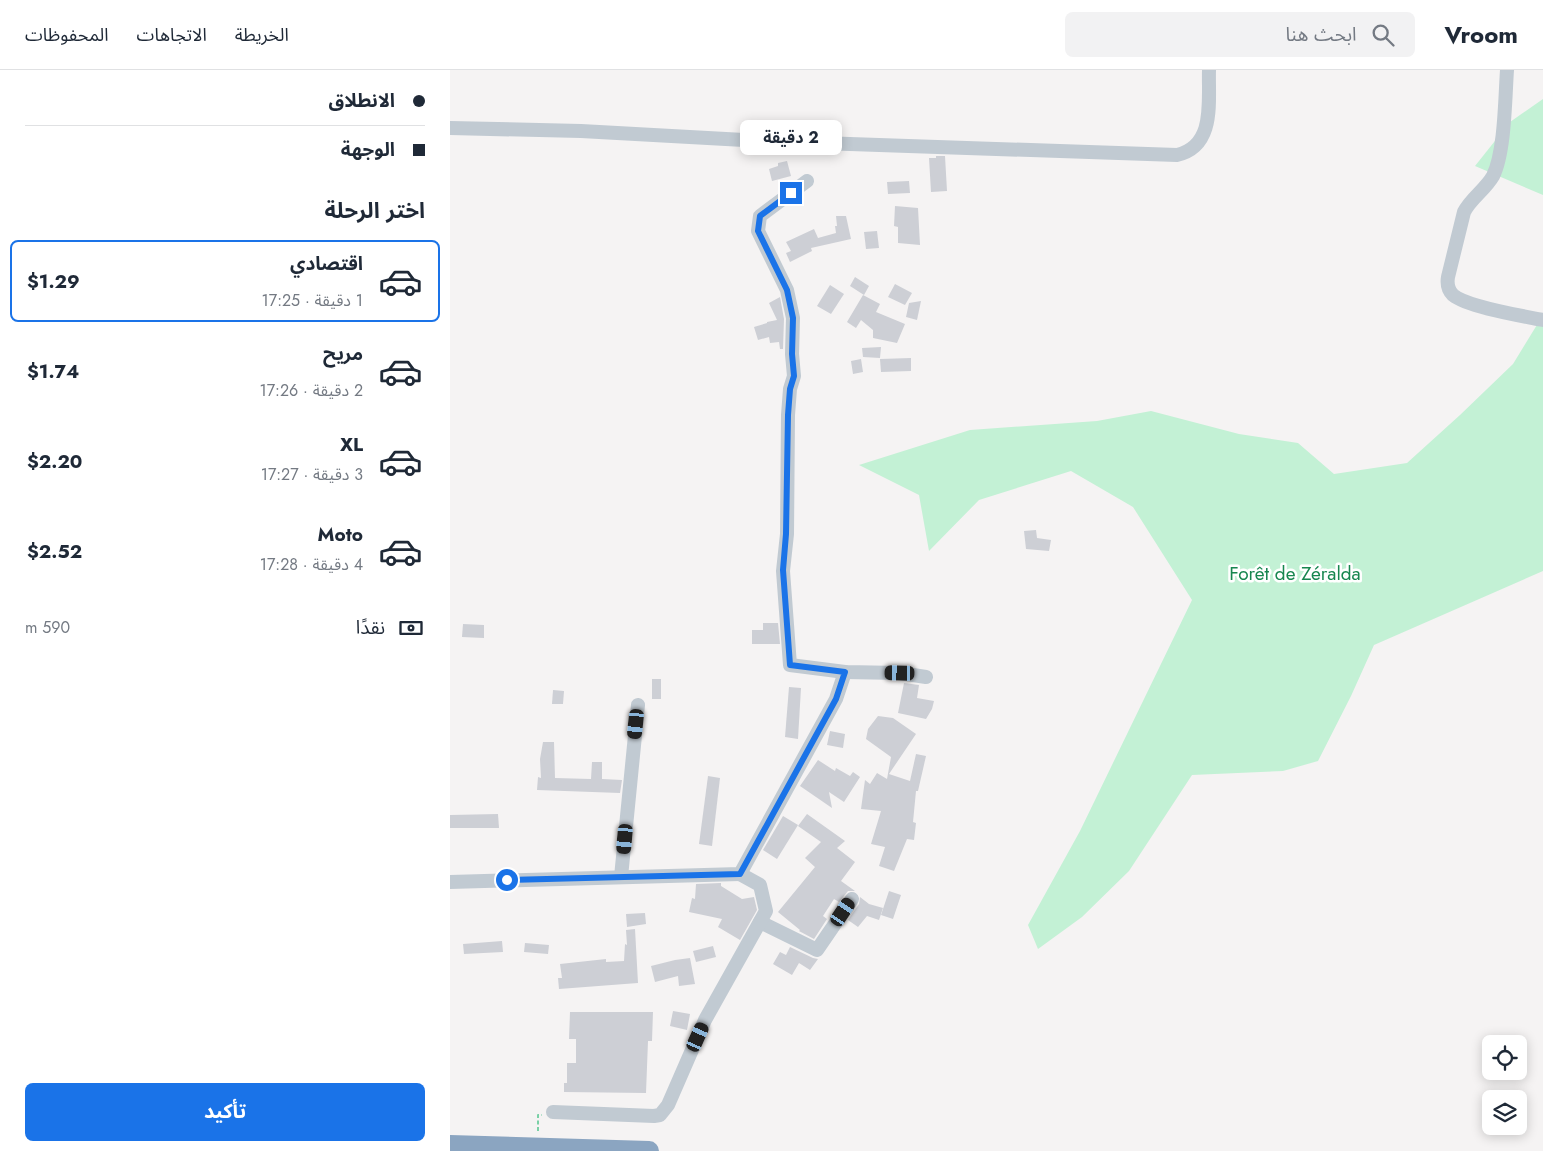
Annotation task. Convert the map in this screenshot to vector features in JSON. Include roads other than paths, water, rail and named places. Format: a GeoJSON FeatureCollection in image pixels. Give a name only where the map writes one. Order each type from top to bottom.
{"type":"FeatureCollection","features":[{"type":"Feature","properties":{"kind":"highway"},"geometry":{"type":"LineString","coordinates":[[450,1145],[649,1151]]}},
{"type":"Feature","properties":{"kind":"street"},"geometry":{"type":"LineString","coordinates":[[450,128],[581,130],[762,141],[1177,155],[1191,150],[1201,141],[1204,135],[1207,122],[1209,70]]}},
{"type":"Feature","properties":{"kind":"street"},"geometry":{"type":"LineString","coordinates":[[1507,70],[1499,159],[1488,184],[1464,212],[1448,277],[1448,287],[1450,292],[1458,298],[1478,306],[1543,320]]}},
{"type":"Feature","properties":{"kind":"street"},"geometry":{"type":"LineString","coordinates":[[807,181],[760,216],[758,231],[787,290],[793,318],[792,354],[794,376],[790,389],[788,415],[786,534],[783,570],[790,665],[845,672],[900,673],[926,677]]}},
{"type":"Feature","properties":{"kind":"street"},"geometry":{"type":"LineString","coordinates":[[740,874],[836,699],[845,672]]}},
{"type":"Feature","properties":{"kind":"street"},"geometry":{"type":"LineString","coordinates":[[621,877],[638,705]]}},
{"type":"Feature","properties":{"kind":"street"},"geometry":{"type":"LineString","coordinates":[[450,882],[740,874],[760,885],[766,911],[705,1020],[668,1105],[660,1115],[559,1114]]}},
{"type":"Feature","properties":{"kind":"street"},"geometry":{"type":"LineString","coordinates":[[760,922],[817,950],[852,899]]}},
{"type":"Feature","properties":{"kind":"park label","name":"Forêt de Zéralda"},"geometry":{"type":"Point","coordinates":[1295,573]}}]}
